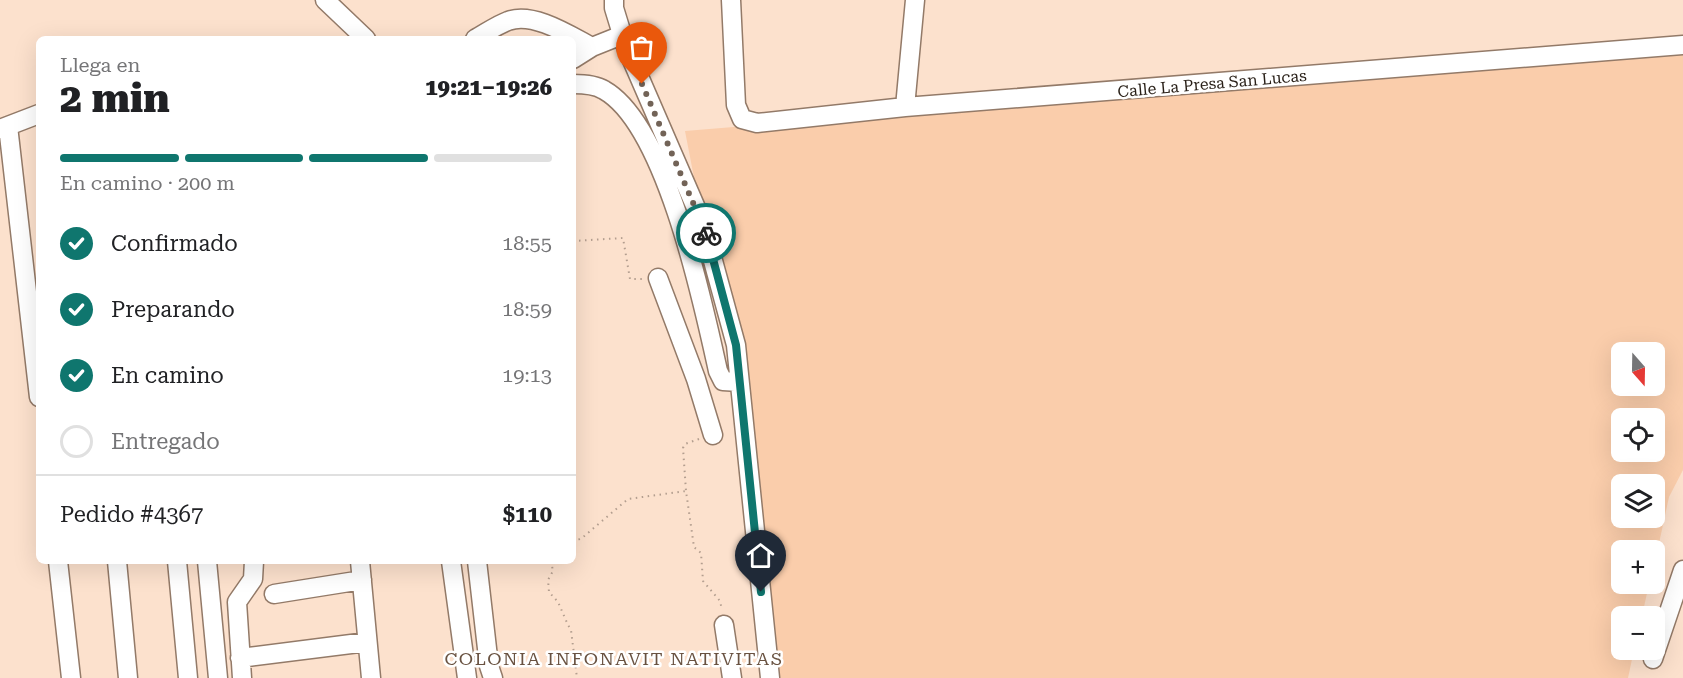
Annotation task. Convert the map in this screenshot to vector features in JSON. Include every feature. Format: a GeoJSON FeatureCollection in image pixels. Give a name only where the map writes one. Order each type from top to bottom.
{"type":"FeatureCollection","features":[{"type":"Feature","properties":{"kind":"street"},"geometry":{"type":"LineString","coordinates":[[325,0],[363,36]]}},
{"type":"Feature","properties":{"kind":"street"},"geometry":{"type":"LineString","coordinates":[[614,0],[622,35],[704,224],[736,345],[731,381],[770,678]]}},
{"type":"Feature","properties":{"kind":"street","name":"Calle La Presa San Lucas"},"geometry":{"type":"LineString","coordinates":[[731,0],[736,105],[742,118],[757,123],[905,107],[1683,45]]}},
{"type":"Feature","properties":{"kind":"street"},"geometry":{"type":"LineString","coordinates":[[905,107],[915,0]]}},
{"type":"Feature","properties":{"kind":"street"},"geometry":{"type":"LineString","coordinates":[[481,36],[511,20],[524,19],[544,23],[571,36]]}},
{"type":"Feature","properties":{"kind":"street"},"geometry":{"type":"LineString","coordinates":[[576,57],[592,46],[622,35]]}},
{"type":"Feature","properties":{"kind":"street"},"geometry":{"type":"LineString","coordinates":[[576,38],[592,46]]}},
{"type":"Feature","properties":{"kind":"street"},"geometry":{"type":"LineString","coordinates":[[576,85],[604,90],[614,98],[626,108],[649,145],[678,212],[686,238],[718,371],[731,381]]}},
{"type":"Feature","properties":{"kind":"street"},"geometry":{"type":"LineString","coordinates":[[36,115],[4,127],[36,374]]}},
{"type":"Feature","properties":{"kind":"street"},"geometry":{"type":"LineString","coordinates":[[658,278],[696,379],[713,435]]}},
{"type":"Feature","properties":{"kind":"street"},"geometry":{"type":"LineString","coordinates":[[696,379],[731,381]]}},
{"type":"Feature","properties":{"kind":"street"},"geometry":{"type":"LineString","coordinates":[[58,564],[71,678]]}},
{"type":"Feature","properties":{"kind":"street"},"geometry":{"type":"LineString","coordinates":[[117,564],[128,678]]}},
{"type":"Feature","properties":{"kind":"street"},"geometry":{"type":"LineString","coordinates":[[177,564],[188,678]]}},
{"type":"Feature","properties":{"kind":"street"},"geometry":{"type":"LineString","coordinates":[[207,564],[218,678]]}},
{"type":"Feature","properties":{"kind":"street"},"geometry":{"type":"LineString","coordinates":[[242,678],[237,602],[253,579],[254,564]]}},
{"type":"Feature","properties":{"kind":"street"},"geometry":{"type":"LineString","coordinates":[[360,564],[371,678]]}},
{"type":"Feature","properties":{"kind":"street"},"geometry":{"type":"LineString","coordinates":[[452,564],[467,678]]}},
{"type":"Feature","properties":{"kind":"street"},"geometry":{"type":"LineString","coordinates":[[477,564],[489,666],[493,678]]}},
{"type":"Feature","properties":{"kind":"street"},"geometry":{"type":"LineString","coordinates":[[1665,623],[1683,570]]}},
{"type":"Feature","properties":{"kind":"street"},"geometry":{"type":"LineString","coordinates":[[274,594],[362,580]]}},
{"type":"Feature","properties":{"kind":"street"},"geometry":{"type":"LineString","coordinates":[[724,625],[732,678]]}},
{"type":"Feature","properties":{"kind":"street"},"geometry":{"type":"LineString","coordinates":[[240,658],[367,642]]}},
{"type":"Feature","properties":{"kind":"path"},"geometry":{"type":"LineString","coordinates":[[576,241],[623,238],[630,279],[658,278]]}},
{"type":"Feature","properties":{"kind":"path"},"geometry":{"type":"LineString","coordinates":[[713,435],[685,444],[683,448],[694,547],[701,553],[703,581],[720,601],[724,625]]}},
{"type":"Feature","properties":{"kind":"path"},"geometry":{"type":"LineString","coordinates":[[576,541],[628,499],[686,491]]}},
{"type":"Feature","properties":{"kind":"path"},"geometry":{"type":"LineString","coordinates":[[552,564],[554,572],[549,580],[549,592],[558,602],[571,630],[577,678]]}},
{"type":"Feature","properties":{"kind":"shaded area"},"geometry":{"type":"Polygon","coordinates":[[[1683,48],[1683,470],[1669,497],[1665,516],[1665,474],[1611,474],[1611,528],[1662,528],[1660,540],[1611,540],[1611,594],[1647,594],[1644,606],[1611,606],[1611,660],[1632,660],[1628,678],[779,678],[736,345],[703,224],[685,131],[1683,48]]]}},
{"type":"Feature","properties":{"kind":"way so far"},"geometry":{"type":"LineString","coordinates":[[642,84],[706,233]]}},
{"type":"Feature","properties":{"kind":"district","name":"COLONIA INFONAVIT NATIVITAS"},"geometry":{"type":"Point","coordinates":[614,659]}},
{"type":"Feature","properties":{"kind":"route"},"geometry":{"type":"LineString","coordinates":[[706,233],[736,345],[761,592]]}}]}
